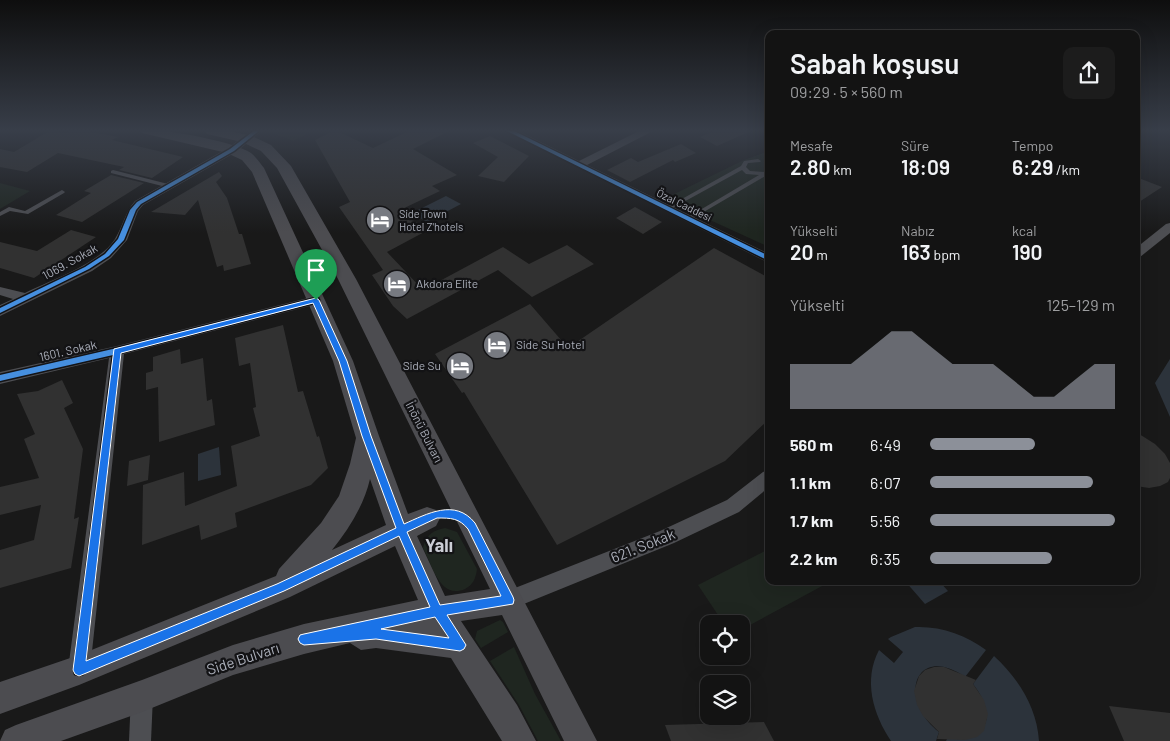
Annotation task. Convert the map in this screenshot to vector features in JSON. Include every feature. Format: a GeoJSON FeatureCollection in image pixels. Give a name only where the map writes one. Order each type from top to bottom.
{"type":"FeatureCollection","features":[{"type":"Feature","properties":{"kind":"main road"},"geometry":{"type":"LineString","coordinates":[[253,165],[259,171],[343,361],[367,436],[406,541],[441,602],[460,645],[520,741]]}},
{"type":"Feature","properties":{"kind":"main road","name":"İnönü Bulvarı"},"geometry":{"type":"LineString","coordinates":[[282,165],[347,279],[581,741]]}},
{"type":"Feature","properties":{"kind":"main road"},"geometry":{"type":"LineString","coordinates":[[280,588],[323,542],[344,516],[356,490],[363,468],[367,436]]}},
{"type":"Feature","properties":{"kind":"main road"},"geometry":{"type":"LineString","coordinates":[[0,698],[79,670],[280,588],[406,541],[427,518],[437,514],[457,514],[466,519],[471,526]]}},
{"type":"Feature","properties":{"kind":"main road"},"geometry":{"type":"LineString","coordinates":[[441,602],[471,604],[480,598],[487,589],[492,574],[489,560]]}},
{"type":"Feature","properties":{"kind":"main road","name":"Side Bulvarı"},"geometry":{"type":"LineString","coordinates":[[16,741],[142,696],[232,660],[304,639],[441,602],[509,600]]}},
{"type":"Feature","properties":{"kind":"main road"},"geometry":{"type":"LineString","coordinates":[[304,639],[376,633],[460,645]]}},
{"type":"Feature","properties":{"kind":"street","name":"1069. Sokak"},"geometry":{"type":"LineString","coordinates":[[0,311],[87,268],[107,255],[120,240],[133,210],[139,203],[205,165]]}},
{"type":"Feature","properties":{"kind":"street","name":"Özal Caddesi"},"geometry":{"type":"LineString","coordinates":[[581,165],[765,257]]}},
{"type":"Feature","properties":{"kind":"street"},"geometry":{"type":"LineString","coordinates":[[1140,251],[1170,226]]}},
{"type":"Feature","properties":{"kind":"street"},"geometry":{"type":"LineString","coordinates":[[0,291],[26,298]]}},
{"type":"Feature","properties":{"kind":"street","name":"1601. Sokak"},"geometry":{"type":"LineString","coordinates":[[0,378],[117,351],[316,300]]}},
{"type":"Feature","properties":{"kind":"street"},"geometry":{"type":"LineString","coordinates":[[79,670],[117,351]]}},
{"type":"Feature","properties":{"kind":"street","name":"621. Sokak"},"geometry":{"type":"LineString","coordinates":[[509,600],[667,537],[733,506],[765,480]]}},
{"type":"Feature","properties":{"kind":"street"},"geometry":{"type":"LineString","coordinates":[[140,741],[142,696]]}},
{"type":"Feature","properties":{"kind":"lane"},"geometry":{"type":"LineString","coordinates":[[667,209],[743,167],[748,173],[765,174]]}},
{"type":"Feature","properties":{"kind":"lane"},"geometry":{"type":"LineString","coordinates":[[113,172],[170,186]]}},
{"type":"Feature","properties":{"kind":"lane"},"geometry":{"type":"LineString","coordinates":[[688,219],[765,175]]}},
{"type":"Feature","properties":{"kind":"lane"},"geometry":{"type":"LineString","coordinates":[[0,214],[9,209],[26,213],[62,192]]}},
{"type":"Feature","properties":{"kind":"shaded area"},"geometry":{"type":"Polygon","coordinates":[[[735,165],[765,165],[765,245],[664,199],[735,165]]]}},
{"type":"Feature","properties":{"kind":"shaded area"},"geometry":{"type":"Polygon","coordinates":[[[0,183],[30,191],[0,209],[0,183]]]}},
{"type":"Feature","properties":{"kind":"shaded area"},"geometry":{"type":"Polygon","coordinates":[[[446,196],[461,204],[427,222],[412,213],[446,196]]]}},
{"type":"Feature","properties":{"kind":"shaded area"},"geometry":{"type":"Polygon","coordinates":[[[1170,359],[1170,417],[1155,383],[1170,359]]]}},
{"type":"Feature","properties":{"kind":"shaded area"},"geometry":{"type":"Polygon","coordinates":[[[219,447],[221,475],[198,481],[198,454],[219,447]]]}},
{"type":"Feature","properties":{"kind":"shaded area"},"geometry":{"type":"Polygon","coordinates":[[[445,528],[457,532],[477,569],[474,581],[465,589],[449,590],[443,585],[438,579],[423,548],[431,534],[445,528]]]}},
{"type":"Feature","properties":{"kind":"shaded area"},"geometry":{"type":"Polygon","coordinates":[[[765,551],[765,585],[824,585],[750,625],[750,615],[718,615],[698,585],[765,551]]]}},
{"type":"Feature","properties":{"kind":"shaded area"},"geometry":{"type":"Polygon","coordinates":[[[908,585],[943,585],[948,591],[925,604],[908,585]]]}},
{"type":"Feature","properties":{"kind":"shaded area"},"geometry":{"type":"Polygon","coordinates":[[[500,620],[508,632],[481,648],[475,639],[477,631],[500,620]]]}},
{"type":"Feature","properties":{"kind":"shaded area"},"geometry":{"type":"Polygon","coordinates":[[[915,627],[953,632],[986,650],[965,677],[948,668],[934,666],[924,670],[917,679],[915,691],[918,704],[926,718],[939,732],[936,741],[891,741],[879,720],[872,697],[871,685],[874,661],[879,650],[894,663],[903,652],[888,639],[915,627]]]}},
{"type":"Feature","properties":{"kind":"shaded area"},"geometry":{"type":"Polygon","coordinates":[[[514,647],[535,694],[561,741],[538,741],[519,705],[490,661],[514,647]]]}},
{"type":"Feature","properties":{"kind":"shaded area"},"geometry":{"type":"Polygon","coordinates":[[[994,656],[1011,674],[1025,694],[1034,716],[1039,741],[946,741],[948,737],[963,737],[974,734],[986,722],[985,705],[973,684],[994,656]]]}},
{"type":"Feature","properties":{"kind":"building"},"geometry":{"type":"Polygon","coordinates":[[[0,165],[39,165],[27,172],[0,167],[0,165]]]}},
{"type":"Feature","properties":{"kind":"building"},"geometry":{"type":"Polygon","coordinates":[[[113,165],[172,165],[152,178],[119,170],[124,167],[113,165]]]}},
{"type":"Feature","properties":{"kind":"building"},"geometry":{"type":"Polygon","coordinates":[[[329,165],[439,165],[457,175],[432,186],[440,191],[398,211],[428,230],[387,252],[423,290],[503,247],[529,264],[567,245],[594,264],[532,297],[498,270],[407,319],[393,306],[372,275],[383,270],[339,207],[350,202],[329,165]]]}},
{"type":"Feature","properties":{"kind":"building"},"geometry":{"type":"Polygon","coordinates":[[[490,165],[521,165],[504,182],[478,176],[490,165]]]}},
{"type":"Feature","properties":{"kind":"building"},"geometry":{"type":"Polygon","coordinates":[[[618,165],[664,165],[630,182],[607,170],[618,165]]]}},
{"type":"Feature","properties":{"kind":"building"},"geometry":{"type":"Polygon","coordinates":[[[219,172],[222,176],[216,182],[227,198],[239,234],[242,234],[251,264],[224,271],[223,265],[217,267],[198,200],[185,215],[151,212],[219,172]]]}},
{"type":"Feature","properties":{"kind":"building"},"geometry":{"type":"Polygon","coordinates":[[[111,175],[144,183],[82,222],[56,215],[91,193],[84,191],[111,175]]]}},
{"type":"Feature","properties":{"kind":"building"},"geometry":{"type":"Polygon","coordinates":[[[1140,179],[1162,187],[1140,201],[1140,179]]]}},
{"type":"Feature","properties":{"kind":"building"},"geometry":{"type":"Polygon","coordinates":[[[635,207],[662,222],[643,234],[616,218],[635,207]]]}},
{"type":"Feature","properties":{"kind":"building"},"geometry":{"type":"Polygon","coordinates":[[[71,230],[96,237],[34,278],[0,268],[0,242],[37,251],[71,230]]]}},
{"type":"Feature","properties":{"kind":"building"},"geometry":{"type":"Polygon","coordinates":[[[714,248],[765,276],[765,423],[725,461],[557,545],[464,392],[462,393],[435,354],[530,304],[568,348],[714,248]]]}},
{"type":"Feature","properties":{"kind":"building"},"geometry":{"type":"Polygon","coordinates":[[[283,325],[298,392],[303,391],[328,468],[311,485],[235,513],[237,527],[201,540],[199,525],[142,545],[143,485],[184,472],[185,506],[237,486],[231,446],[260,436],[253,408],[256,407],[250,363],[239,366],[235,338],[283,325]]]}},
{"type":"Feature","properties":{"kind":"building"},"geometry":{"type":"Polygon","coordinates":[[[180,349],[181,364],[203,358],[207,401],[212,399],[215,425],[159,442],[158,387],[146,390],[146,373],[153,371],[153,357],[180,349]]]}},
{"type":"Feature","properties":{"kind":"building"},"geometry":{"type":"Polygon","coordinates":[[[62,380],[73,403],[64,408],[83,449],[74,519],[79,517],[71,568],[0,588],[0,550],[34,540],[41,505],[0,515],[0,487],[39,478],[24,439],[35,434],[17,394],[38,391],[62,380]]]}},
{"type":"Feature","properties":{"kind":"building"},"geometry":{"type":"Polygon","coordinates":[[[1140,435],[1155,444],[1165,454],[1170,463],[1170,478],[1168,482],[1149,488],[1140,487],[1140,435]]]}},
{"type":"Feature","properties":{"kind":"building"},"geometry":{"type":"Polygon","coordinates":[[[150,455],[148,480],[127,486],[129,461],[150,455]]]}},
{"type":"Feature","properties":{"kind":"building"},"geometry":{"type":"Polygon","coordinates":[[[934,667],[944,667],[976,680],[973,684],[984,700],[988,714],[984,731],[977,737],[965,740],[937,739],[939,732],[923,716],[917,705],[914,691],[919,676],[925,670],[934,667]]]}},
{"type":"Feature","properties":{"kind":"building"},"geometry":{"type":"Polygon","coordinates":[[[1109,706],[1170,713],[1170,741],[1124,741],[1109,706]]]}},
{"type":"Feature","properties":{"kind":"building"},"geometry":{"type":"Polygon","coordinates":[[[750,722],[764,722],[774,741],[671,741],[665,725],[750,725],[750,722]]]}},
{"type":"Feature","properties":{"kind":"cycle path"},"geometry":{"type":"LineString","coordinates":[[0,311],[87,268],[107,255],[121,240],[133,210],[139,203],[206,165]]}},
{"type":"Feature","properties":{"kind":"cycle path"},"geometry":{"type":"LineString","coordinates":[[579,165],[765,257]]}},
{"type":"Feature","properties":{"kind":"cycle path"},"geometry":{"type":"LineString","coordinates":[[0,378],[117,351],[316,300]]}},
{"type":"Feature","properties":{"kind":"cycle path"},"geometry":{"type":"LineString","coordinates":[[79,670],[117,351]]}},
{"type":"Feature","properties":{"kind":"place","name":"Side Town Hotel Z'hotels"},"geometry":{"type":"Point","coordinates":[380,220]}},
{"type":"Feature","properties":{"kind":"place","name":"Akdora Elite"},"geometry":{"type":"Point","coordinates":[397,284]}},
{"type":"Feature","properties":{"kind":"place","name":"Side Su Hotel"},"geometry":{"type":"Point","coordinates":[497,345]}},
{"type":"Feature","properties":{"kind":"place","name":"Side Su"},"geometry":{"type":"Point","coordinates":[460,366]}},
{"type":"Feature","properties":{"kind":"district","name":"Yalı"},"geometry":{"type":"Point","coordinates":[439,546]}},
{"type":"Feature","properties":{"kind":"route"},"geometry":{"type":"LineString","coordinates":[[316,300],[117,351],[79,670],[280,588],[402,530],[438,611],[411,615],[304,639],[376,633],[460,645],[438,611],[509,600],[466,519],[457,514],[437,514],[402,530],[367,436],[343,361],[316,300]]}}]}
